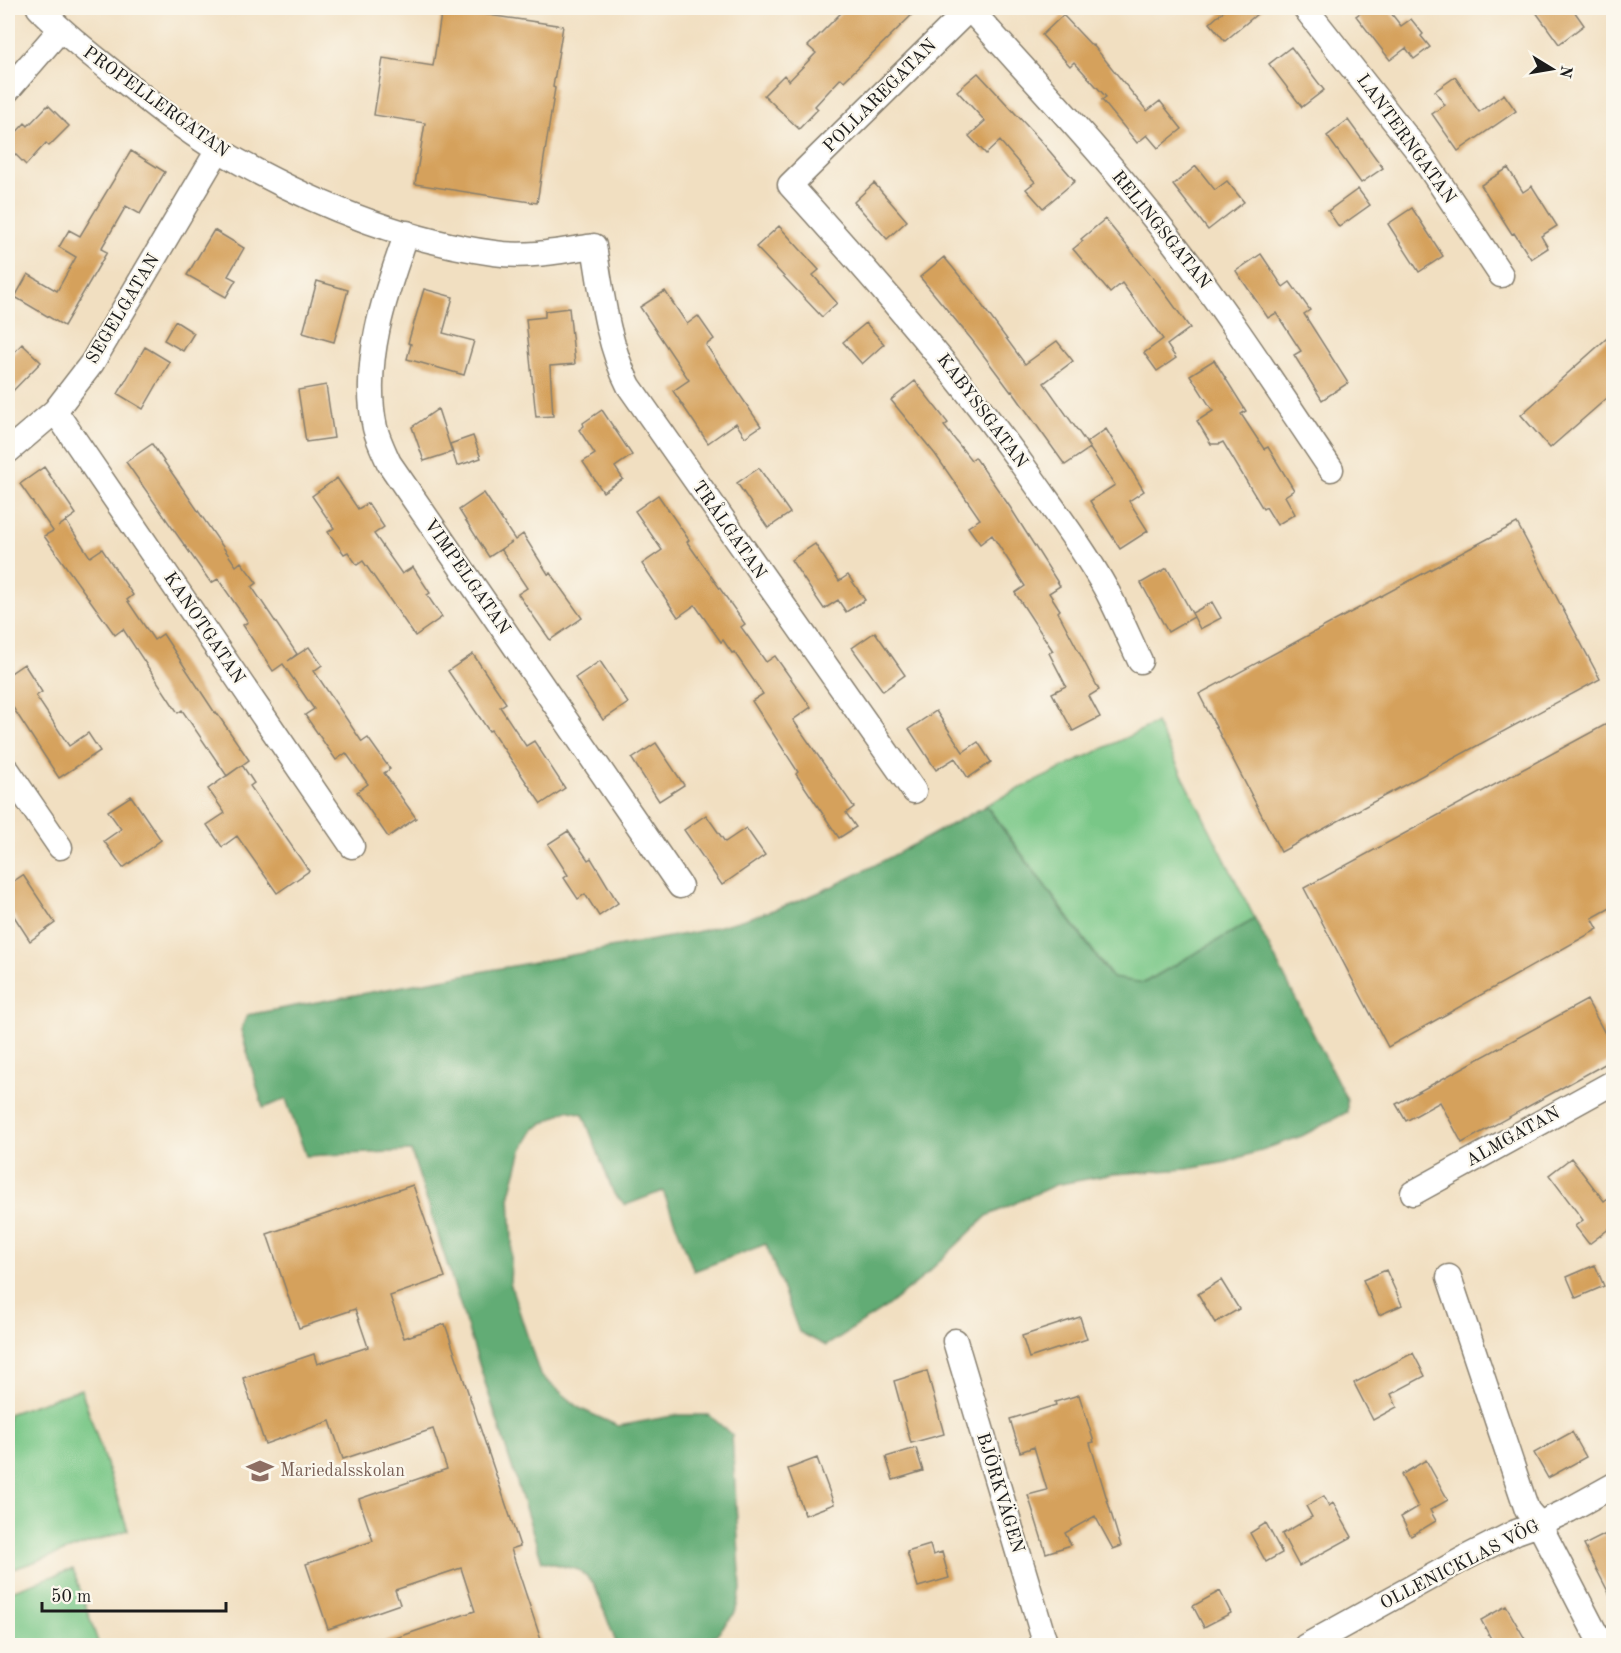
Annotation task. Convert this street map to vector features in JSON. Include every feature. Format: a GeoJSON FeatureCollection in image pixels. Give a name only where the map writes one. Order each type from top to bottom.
{"type":"FeatureCollection","features":[{"type":"Feature","properties":{"kind":"street","name":"PROPELLERGATAN"},"geometry":{"type":"LineString","coordinates":[[39,8],[60,30],[141,95],[218,150],[302,194],[406,233],[496,254],[544,254],[594,246]]}},
{"type":"Feature","properties":{"kind":"street","name":"POLLAREGATAN"},"geometry":{"type":"LineString","coordinates":[[790,185],[970,8]]}},
{"type":"Feature","properties":{"kind":"street","name":"RELINGSGATAN"},"geometry":{"type":"LineString","coordinates":[[970,8],[1113,170],[1171,240],[1232,321],[1331,469]]}},
{"type":"Feature","properties":{"kind":"street","name":"LANTERNGATAN"},"geometry":{"type":"LineString","coordinates":[[1305,8],[1421,155],[1501,275]]}},
{"type":"Feature","properties":{"kind":"street"},"geometry":{"type":"LineString","coordinates":[[8,90],[60,30]]}},
{"type":"Feature","properties":{"kind":"street","name":"SEGELGATAN"},"geometry":{"type":"LineString","coordinates":[[8,451],[55,411],[92,363],[218,150]]}},
{"type":"Feature","properties":{"kind":"street","name":"KABYSSGATAN"},"geometry":{"type":"LineString","coordinates":[[790,185],[933,347],[1002,436],[1063,521],[1106,590],[1140,661]]}},
{"type":"Feature","properties":{"kind":"street","name":"VIMPELGATAN"},"geometry":{"type":"LineString","coordinates":[[406,233],[393,271],[373,360],[371,395],[375,430],[389,463],[680,886]]}},
{"type":"Feature","properties":{"kind":"street","name":"TRÅLGATAN"},"geometry":{"type":"LineString","coordinates":[[594,246],[610,337],[619,367],[629,386],[914,791]]}},
{"type":"Feature","properties":{"kind":"street","name":"KANOTGATAN"},"geometry":{"type":"LineString","coordinates":[[55,411],[352,846]]}},
{"type":"Feature","properties":{"kind":"street"},"geometry":{"type":"LineString","coordinates":[[8,771],[60,847]]}},
{"type":"Feature","properties":{"kind":"street","name":"ALMGATAN"},"geometry":{"type":"LineString","coordinates":[[1413,1193],[1614,1082]]}},
{"type":"Feature","properties":{"kind":"street"},"geometry":{"type":"LineString","coordinates":[[1449,1278],[1527,1510],[1539,1524],[1602,1646]]}},
{"type":"Feature","properties":{"kind":"street","name":"BJÖRKVÄGEN"},"geometry":{"type":"LineString","coordinates":[[955,1341],[1046,1646]]}},
{"type":"Feature","properties":{"kind":"street","name":"OLLENICKLAS VÖG"},"geometry":{"type":"LineString","coordinates":[[1306,1646],[1467,1557],[1516,1532],[1539,1524],[1614,1485]]}},
{"type":"Feature","properties":{"kind":"green space"},"geometry":{"type":"Polygon","coordinates":[[[1156,723],[1255,919],[1143,983],[1113,978],[986,805],[1156,723]]]}},
{"type":"Feature","properties":{"kind":"green space"},"geometry":{"type":"Polygon","coordinates":[[[986,806],[1112,978],[1144,983],[1255,919],[1347,1100],[1347,1112],[1302,1136],[1227,1162],[1187,1169],[1114,1174],[1055,1185],[987,1216],[920,1280],[886,1307],[826,1346],[799,1332],[766,1244],[694,1271],[663,1191],[626,1205],[614,1194],[583,1114],[567,1110],[534,1129],[522,1150],[510,1194],[512,1242],[510,1283],[540,1375],[581,1409],[618,1426],[678,1415],[709,1415],[732,1435],[741,1590],[735,1613],[716,1635],[703,1645],[617,1645],[594,1584],[579,1570],[542,1561],[411,1151],[306,1156],[286,1099],[263,1108],[241,1030],[247,1015],[696,932],[730,923],[782,907],[831,887],[986,806]]]}},
{"type":"Feature","properties":{"kind":"green space"},"geometry":{"type":"Polygon","coordinates":[[[81,1389],[128,1530],[8,1571],[8,1414],[81,1389]]]}},
{"type":"Feature","properties":{"kind":"green space"},"geometry":{"type":"Polygon","coordinates":[[[73,1569],[99,1645],[8,1645],[8,1592],[73,1569]]]}},
{"type":"Feature","properties":{"kind":"building"},"geometry":{"type":"Polygon","coordinates":[[[442,8],[563,26],[537,203],[415,184],[425,123],[374,115],[383,58],[433,66],[442,8]]]}},
{"type":"Feature","properties":{"kind":"building"},"geometry":{"type":"Polygon","coordinates":[[[846,8],[919,8],[844,81],[841,78],[815,106],[818,109],[799,129],[764,95],[784,75],[789,81],[816,53],[808,46],[846,8]]]}},
{"type":"Feature","properties":{"kind":"building"},"geometry":{"type":"Polygon","coordinates":[[[1227,8],[1264,8],[1225,41],[1210,23],[1227,8]]]}},
{"type":"Feature","properties":{"kind":"building"},"geometry":{"type":"Polygon","coordinates":[[[1367,8],[1387,8],[1401,26],[1411,19],[1430,47],[1414,59],[1406,48],[1390,60],[1356,16],[1367,8]]]}},
{"type":"Feature","properties":{"kind":"building"},"geometry":{"type":"Polygon","coordinates":[[[1533,8],[1572,8],[1584,25],[1559,44],[1533,8]]]}},
{"type":"Feature","properties":{"kind":"building"},"geometry":{"type":"Polygon","coordinates":[[[1063,15],[1093,45],[1147,111],[1160,101],[1182,129],[1158,148],[1147,135],[1137,143],[1102,100],[1106,97],[1074,62],[1070,66],[1042,35],[1063,15]]]}},
{"type":"Feature","properties":{"kind":"building"},"geometry":{"type":"Polygon","coordinates":[[[1291,47],[1324,90],[1302,107],[1269,64],[1291,47]]]}},
{"type":"Feature","properties":{"kind":"building"},"geometry":{"type":"Polygon","coordinates":[[[978,73],[1075,181],[1043,208],[1026,189],[1035,182],[1000,141],[986,154],[969,136],[985,121],[957,91],[978,73]]]}},
{"type":"Feature","properties":{"kind":"building"},"geometry":{"type":"Polygon","coordinates":[[[1455,77],[1479,112],[1504,94],[1516,111],[1458,151],[1432,114],[1445,105],[1435,91],[1455,77]]]}},
{"type":"Feature","properties":{"kind":"building"},"geometry":{"type":"Polygon","coordinates":[[[48,105],[69,126],[49,146],[46,143],[26,165],[8,147],[8,141],[25,123],[28,126],[48,105]]]}},
{"type":"Feature","properties":{"kind":"building"},"geometry":{"type":"Polygon","coordinates":[[[1348,120],[1383,168],[1361,183],[1327,136],[1348,120]]]}},
{"type":"Feature","properties":{"kind":"building"},"geometry":{"type":"Polygon","coordinates":[[[131,151],[165,172],[140,214],[126,206],[101,249],[107,252],[64,326],[15,297],[28,274],[57,291],[76,257],[59,247],[69,230],[80,236],[131,151]]]}},
{"type":"Feature","properties":{"kind":"building"},"geometry":{"type":"Polygon","coordinates":[[[1196,166],[1215,190],[1227,181],[1244,202],[1208,230],[1173,185],[1196,166]]]}},
{"type":"Feature","properties":{"kind":"building"},"geometry":{"type":"Polygon","coordinates":[[[1508,168],[1523,192],[1532,186],[1557,226],[1541,236],[1548,248],[1531,259],[1481,185],[1508,168]]]}},
{"type":"Feature","properties":{"kind":"building"},"geometry":{"type":"Polygon","coordinates":[[[874,183],[907,221],[887,239],[854,202],[874,183]]]}},
{"type":"Feature","properties":{"kind":"building"},"geometry":{"type":"Polygon","coordinates":[[[1358,189],[1370,205],[1339,227],[1328,211],[1358,189]]]}},
{"type":"Feature","properties":{"kind":"building"},"geometry":{"type":"Polygon","coordinates":[[[1412,208],[1443,256],[1419,272],[1388,224],[1412,208]]]}},
{"type":"Feature","properties":{"kind":"building"},"geometry":{"type":"Polygon","coordinates":[[[1105,219],[1159,285],[1190,328],[1167,345],[1176,358],[1157,371],[1144,353],[1163,339],[1122,283],[1110,293],[1073,249],[1083,241],[1081,239],[1105,219]]]}},
{"type":"Feature","properties":{"kind":"building"},"geometry":{"type":"Polygon","coordinates":[[[779,226],[819,270],[813,275],[837,303],[822,317],[756,247],[779,226]]]}},
{"type":"Feature","properties":{"kind":"building"},"geometry":{"type":"Polygon","coordinates":[[[214,230],[244,248],[228,276],[236,280],[226,297],[187,275],[214,230]]]}},
{"type":"Feature","properties":{"kind":"building"},"geometry":{"type":"Polygon","coordinates":[[[1261,254],[1283,287],[1290,282],[1310,310],[1304,314],[1348,383],[1322,400],[1294,355],[1301,351],[1276,313],[1268,318],[1236,271],[1261,254]]]}},
{"type":"Feature","properties":{"kind":"building"},"geometry":{"type":"Polygon","coordinates":[[[944,257],[982,303],[1025,364],[1057,341],[1073,361],[1044,383],[1090,448],[1065,465],[1012,391],[920,277],[944,257]]]}},
{"type":"Feature","properties":{"kind":"building"},"geometry":{"type":"Polygon","coordinates":[[[317,281],[348,290],[334,342],[303,333],[317,281]]]}},
{"type":"Feature","properties":{"kind":"building"},"geometry":{"type":"Polygon","coordinates":[[[424,289],[453,297],[443,333],[474,341],[464,375],[407,359],[411,344],[408,343],[424,289]]]}},
{"type":"Feature","properties":{"kind":"building"},"geometry":{"type":"Polygon","coordinates":[[[665,291],[687,324],[698,316],[714,339],[706,345],[761,426],[745,437],[736,423],[708,443],[673,391],[689,380],[640,307],[665,291]]]}},
{"type":"Feature","properties":{"kind":"building"},"geometry":{"type":"Polygon","coordinates":[[[569,308],[575,364],[550,366],[553,416],[536,417],[526,319],[545,317],[545,311],[569,308]]]}},
{"type":"Feature","properties":{"kind":"building"},"geometry":{"type":"Polygon","coordinates":[[[175,321],[194,333],[183,351],[164,340],[175,321]]]}},
{"type":"Feature","properties":{"kind":"building"},"geometry":{"type":"Polygon","coordinates":[[[866,323],[884,344],[862,364],[843,342],[866,323]]]}},
{"type":"Feature","properties":{"kind":"building"},"geometry":{"type":"Polygon","coordinates":[[[1614,332],[1614,392],[1550,448],[1521,415],[1614,332]]]}},
{"type":"Feature","properties":{"kind":"building"},"geometry":{"type":"Polygon","coordinates":[[[22,344],[41,362],[8,396],[8,359],[22,344]]]}},
{"type":"Feature","properties":{"kind":"building"},"geometry":{"type":"Polygon","coordinates":[[[145,347],[170,362],[143,409],[118,394],[145,347]]]}},
{"type":"Feature","properties":{"kind":"building"},"geometry":{"type":"Polygon","coordinates":[[[1214,360],[1246,411],[1241,414],[1264,449],[1268,447],[1294,490],[1285,496],[1295,514],[1277,525],[1266,507],[1263,509],[1223,442],[1211,444],[1197,421],[1213,411],[1190,375],[1214,360]]]}},
{"type":"Feature","properties":{"kind":"building"},"geometry":{"type":"Polygon","coordinates":[[[915,381],[948,423],[944,426],[971,460],[975,457],[1060,586],[1049,593],[1060,610],[1058,612],[1099,690],[1089,696],[1100,717],[1073,731],[1052,693],[1066,686],[1049,653],[1053,651],[1015,593],[1025,586],[992,535],[980,544],[968,527],[980,519],[935,454],[891,400],[915,381]]]}},
{"type":"Feature","properties":{"kind":"building"},"geometry":{"type":"Polygon","coordinates":[[[326,385],[334,438],[306,442],[298,390],[326,385]]]}},
{"type":"Feature","properties":{"kind":"building"},"geometry":{"type":"Polygon","coordinates":[[[438,409],[452,452],[424,461],[412,427],[438,409]]]}},
{"type":"Feature","properties":{"kind":"building"},"geometry":{"type":"Polygon","coordinates":[[[602,410],[632,455],[615,467],[623,479],[603,492],[583,462],[595,454],[579,430],[584,426],[583,423],[602,410]]]}},
{"type":"Feature","properties":{"kind":"building"},"geometry":{"type":"Polygon","coordinates":[[[1106,429],[1144,491],[1129,501],[1148,531],[1120,549],[1090,501],[1115,485],[1086,443],[1106,429]]]}},
{"type":"Feature","properties":{"kind":"building"},"geometry":{"type":"Polygon","coordinates":[[[473,436],[481,458],[457,466],[450,444],[473,436]]]}},
{"type":"Feature","properties":{"kind":"building"},"geometry":{"type":"Polygon","coordinates":[[[152,444],[236,566],[241,562],[257,583],[252,587],[297,654],[288,661],[309,647],[322,665],[314,671],[362,742],[368,738],[390,769],[384,773],[416,818],[388,837],[357,792],[368,784],[346,753],[336,760],[305,715],[314,709],[283,664],[273,671],[243,625],[248,622],[218,579],[211,583],[126,462],[152,444]]]}},
{"type":"Feature","properties":{"kind":"building"},"geometry":{"type":"Polygon","coordinates":[[[44,467],[76,514],[66,521],[90,557],[102,549],[133,595],[127,600],[154,640],[163,634],[249,760],[227,776],[182,710],[178,713],[123,629],[115,635],[44,536],[53,531],[20,484],[44,467]]]}},
{"type":"Feature","properties":{"kind":"building"},"geometry":{"type":"Polygon","coordinates":[[[759,468],[790,513],[768,528],[737,483],[759,468]]]}},
{"type":"Feature","properties":{"kind":"building"},"geometry":{"type":"Polygon","coordinates":[[[337,478],[358,509],[368,503],[384,527],[374,534],[402,574],[413,567],[430,593],[427,595],[442,617],[415,636],[363,561],[357,565],[348,552],[344,554],[328,532],[334,528],[312,496],[337,478]]]}},
{"type":"Feature","properties":{"kind":"building"},"geometry":{"type":"Polygon","coordinates":[[[484,493],[515,540],[523,534],[548,574],[550,573],[582,618],[550,640],[518,594],[527,588],[501,549],[489,557],[459,510],[484,493]]]}},
{"type":"Feature","properties":{"kind":"building"},"geometry":{"type":"Polygon","coordinates":[[[658,495],[689,540],[687,542],[745,624],[741,627],[766,662],[775,656],[811,707],[793,720],[854,807],[846,813],[856,827],[839,838],[796,774],[798,772],[752,701],[763,694],[734,652],[732,653],[723,640],[721,642],[695,605],[678,617],[642,564],[662,550],[635,511],[658,495]]]}},
{"type":"Feature","properties":{"kind":"building"},"geometry":{"type":"Polygon","coordinates":[[[1517,523],[1600,679],[1281,852],[1199,694],[1517,523]]]}},
{"type":"Feature","properties":{"kind":"building"},"geometry":{"type":"Polygon","coordinates":[[[815,544],[839,581],[848,575],[865,600],[846,612],[838,600],[824,609],[791,560],[815,544]]]}},
{"type":"Feature","properties":{"kind":"building"},"geometry":{"type":"Polygon","coordinates":[[[1167,568],[1194,617],[1168,632],[1141,583],[1167,568]]]}},
{"type":"Feature","properties":{"kind":"building"},"geometry":{"type":"Polygon","coordinates":[[[1212,602],[1221,618],[1200,629],[1192,613],[1212,602]]]}},
{"type":"Feature","properties":{"kind":"building"},"geometry":{"type":"Polygon","coordinates":[[[875,632],[905,675],[883,691],[852,648],[875,632]]]}},
{"type":"Feature","properties":{"kind":"building"},"geometry":{"type":"Polygon","coordinates":[[[473,654],[506,703],[500,707],[526,746],[534,741],[565,788],[541,804],[448,671],[473,654]]]}},
{"type":"Feature","properties":{"kind":"building"},"geometry":{"type":"Polygon","coordinates":[[[600,661],[628,703],[603,720],[575,678],[600,661]]]}},
{"type":"Feature","properties":{"kind":"building"},"geometry":{"type":"Polygon","coordinates":[[[24,664],[42,692],[36,696],[69,746],[88,733],[100,751],[59,778],[8,700],[8,675],[24,664]]]}},
{"type":"Feature","properties":{"kind":"building"},"geometry":{"type":"Polygon","coordinates":[[[936,711],[963,752],[978,742],[991,762],[968,778],[955,758],[936,770],[909,729],[936,711]]]}},
{"type":"Feature","properties":{"kind":"building"},"geometry":{"type":"Polygon","coordinates":[[[1614,720],[1614,906],[1592,918],[1598,929],[1388,1047],[1304,888],[1614,720]]]}},
{"type":"Feature","properties":{"kind":"building"},"geometry":{"type":"Polygon","coordinates":[[[656,743],[684,785],[659,801],[632,759],[656,743]]]}},
{"type":"Feature","properties":{"kind":"building"},"geometry":{"type":"Polygon","coordinates":[[[242,765],[254,783],[250,786],[309,871],[277,893],[237,836],[222,847],[207,825],[225,813],[208,789],[242,765]]]}},
{"type":"Feature","properties":{"kind":"building"},"geometry":{"type":"Polygon","coordinates":[[[131,796],[161,840],[123,868],[104,841],[121,829],[108,811],[131,796]]]}},
{"type":"Feature","properties":{"kind":"building"},"geometry":{"type":"Polygon","coordinates":[[[706,815],[725,842],[746,828],[765,855],[722,885],[684,830],[706,815]]]}},
{"type":"Feature","properties":{"kind":"building"},"geometry":{"type":"Polygon","coordinates":[[[568,831],[588,860],[591,858],[618,903],[599,916],[585,894],[578,899],[564,878],[568,875],[548,844],[568,831]]]}},
{"type":"Feature","properties":{"kind":"building"},"geometry":{"type":"Polygon","coordinates":[[[23,875],[55,923],[30,941],[8,907],[8,885],[23,875]]]}},
{"type":"Feature","properties":{"kind":"building"},"geometry":{"type":"Polygon","coordinates":[[[1587,1000],[1608,1039],[1614,1036],[1614,1059],[1462,1143],[1440,1102],[1406,1121],[1396,1104],[1587,1000]]]}},
{"type":"Feature","properties":{"kind":"building"},"geometry":{"type":"Polygon","coordinates":[[[1571,1158],[1604,1201],[1614,1194],[1614,1225],[1589,1244],[1575,1226],[1583,1220],[1549,1175],[1571,1158]]]}},
{"type":"Feature","properties":{"kind":"building"},"geometry":{"type":"Polygon","coordinates":[[[413,1185],[445,1277],[390,1296],[404,1338],[445,1324],[520,1546],[511,1549],[543,1646],[384,1646],[384,1642],[475,1611],[461,1568],[395,1590],[400,1604],[328,1629],[306,1564],[373,1541],[359,1499],[447,1469],[433,1429],[343,1459],[330,1421],[265,1444],[243,1378],[314,1354],[317,1364],[368,1347],[355,1309],[299,1328],[267,1234],[413,1185]]]}},
{"type":"Feature","properties":{"kind":"building"},"geometry":{"type":"Polygon","coordinates":[[[1595,1265],[1604,1286],[1576,1298],[1567,1277],[1595,1265]]]}},
{"type":"Feature","properties":{"kind":"building"},"geometry":{"type":"Polygon","coordinates":[[[1386,1270],[1402,1305],[1379,1315],[1363,1280],[1386,1270]]]}},
{"type":"Feature","properties":{"kind":"building"},"geometry":{"type":"Polygon","coordinates":[[[1221,1280],[1239,1309],[1215,1323],[1198,1294],[1221,1280]]]}},
{"type":"Feature","properties":{"kind":"building"},"geometry":{"type":"Polygon","coordinates":[[[1080,1317],[1087,1339],[1029,1358],[1022,1336],[1080,1317]]]}},
{"type":"Feature","properties":{"kind":"building"},"geometry":{"type":"Polygon","coordinates":[[[1413,1353],[1425,1376],[1391,1394],[1397,1407],[1373,1420],[1354,1383],[1413,1353]]]}},
{"type":"Feature","properties":{"kind":"building"},"geometry":{"type":"Polygon","coordinates":[[[927,1371],[944,1434],[911,1443],[894,1381],[927,1371]]]}},
{"type":"Feature","properties":{"kind":"building"},"geometry":{"type":"Polygon","coordinates":[[[1079,1395],[1094,1442],[1090,1443],[1121,1546],[1113,1549],[1095,1516],[1065,1533],[1071,1545],[1046,1553],[1028,1495],[1047,1490],[1034,1447],[1020,1452],[1010,1419],[1056,1405],[1055,1402],[1079,1395]]]}},
{"type":"Feature","properties":{"kind":"building"},"geometry":{"type":"Polygon","coordinates":[[[1572,1432],[1586,1457],[1548,1478],[1534,1453],[1572,1432]]]}},
{"type":"Feature","properties":{"kind":"building"},"geometry":{"type":"Polygon","coordinates":[[[916,1448],[923,1471],[893,1480],[886,1457],[916,1448]]]}},
{"type":"Feature","properties":{"kind":"building"},"geometry":{"type":"Polygon","coordinates":[[[817,1458],[834,1504],[805,1515],[788,1469],[817,1458]]]}},
{"type":"Feature","properties":{"kind":"building"},"geometry":{"type":"Polygon","coordinates":[[[1426,1460],[1448,1500],[1430,1510],[1436,1521],[1411,1536],[1401,1517],[1418,1507],[1401,1475],[1426,1460]]]}},
{"type":"Feature","properties":{"kind":"building"},"geometry":{"type":"Polygon","coordinates":[[[1324,1496],[1329,1506],[1333,1503],[1352,1537],[1299,1566],[1282,1534],[1312,1517],[1306,1506],[1324,1496]]]}},
{"type":"Feature","properties":{"kind":"building"},"geometry":{"type":"Polygon","coordinates":[[[1266,1523],[1282,1553],[1266,1562],[1250,1533],[1266,1523]]]}},
{"type":"Feature","properties":{"kind":"building"},"geometry":{"type":"Polygon","coordinates":[[[1614,1530],[1614,1603],[1584,1545],[1614,1530]]]}},
{"type":"Feature","properties":{"kind":"building"},"geometry":{"type":"Polygon","coordinates":[[[930,1545],[933,1555],[942,1552],[949,1578],[918,1587],[907,1552],[930,1545]]]}},
{"type":"Feature","properties":{"kind":"building"},"geometry":{"type":"Polygon","coordinates":[[[1220,1591],[1231,1613],[1204,1627],[1193,1606],[1220,1591]]]}},
{"type":"Feature","properties":{"kind":"building"},"geometry":{"type":"Polygon","coordinates":[[[1506,1606],[1525,1639],[1513,1646],[1495,1646],[1481,1620],[1506,1606]]]}},
{"type":"Feature","properties":{"kind":"place","name":"Mariedalsskolan"},"geometry":{"type":"Point","coordinates":[260,1471]}}]}
